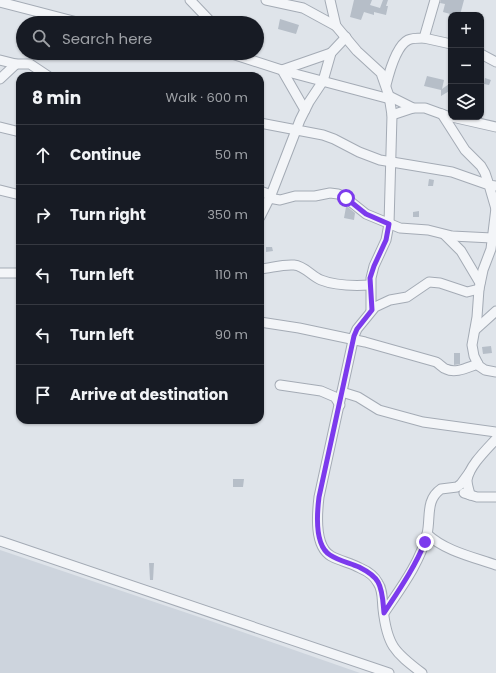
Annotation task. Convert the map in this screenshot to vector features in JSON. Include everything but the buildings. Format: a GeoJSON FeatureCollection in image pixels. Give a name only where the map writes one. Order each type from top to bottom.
{"type":"FeatureCollection","features":[{"type":"Feature","properties":{"kind":"street"},"geometry":{"type":"LineString","coordinates":[[190,0],[205,16]]}},
{"type":"Feature","properties":{"kind":"street"},"geometry":{"type":"LineString","coordinates":[[266,0],[303,8],[336,26],[357,51],[380,73],[386,85],[392,115],[392,163],[389,224],[386,240],[372,272],[370,285],[372,310]]}},
{"type":"Feature","properties":{"kind":"street"},"geometry":{"type":"LineString","coordinates":[[330,0],[336,26]]}},
{"type":"Feature","properties":{"kind":"street"},"geometry":{"type":"LineString","coordinates":[[424,38],[435,0]]}},
{"type":"Feature","properties":{"kind":"street"},"geometry":{"type":"LineString","coordinates":[[0,2],[54,16]]}},
{"type":"Feature","properties":{"kind":"street"},"geometry":{"type":"LineString","coordinates":[[264,209],[305,110],[323,81],[331,53],[346,37]]}},
{"type":"Feature","properties":{"kind":"street"},"geometry":{"type":"LineString","coordinates":[[386,85],[391,67],[402,46],[408,40],[424,38],[448,43]]}},
{"type":"Feature","properties":{"kind":"street"},"geometry":{"type":"LineString","coordinates":[[282,70],[331,53]]}},
{"type":"Feature","properties":{"kind":"street"},"geometry":{"type":"LineString","coordinates":[[484,56],[496,62]]}},
{"type":"Feature","properties":{"kind":"street"},"geometry":{"type":"LineString","coordinates":[[0,60],[16,64],[30,64],[42,72]]}},
{"type":"Feature","properties":{"kind":"street"},"geometry":{"type":"LineString","coordinates":[[252,60],[282,70],[389,98],[413,108]]}},
{"type":"Feature","properties":{"kind":"street"},"geometry":{"type":"LineString","coordinates":[[0,79],[16,64]]}},
{"type":"Feature","properties":{"kind":"street"},"geometry":{"type":"LineString","coordinates":[[282,70],[305,110]]}},
{"type":"Feature","properties":{"kind":"street"},"geometry":{"type":"LineString","coordinates":[[392,115],[413,108],[426,108],[448,116]]}},
{"type":"Feature","properties":{"kind":"street"},"geometry":{"type":"LineString","coordinates":[[450,120],[465,150],[481,166],[492,186],[496,209],[493,239],[490,253],[483,270],[472,346],[474,356],[478,364],[485,370],[496,372]]}},
{"type":"Feature","properties":{"kind":"street"},"geometry":{"type":"LineString","coordinates":[[465,120],[496,127]]}},
{"type":"Feature","properties":{"kind":"street"},"geometry":{"type":"LineString","coordinates":[[264,124],[334,139],[358,152],[392,163],[452,172],[492,186]]}},
{"type":"Feature","properties":{"kind":"street"},"geometry":{"type":"LineString","coordinates":[[0,127],[16,131]]}},
{"type":"Feature","properties":{"kind":"street"},"geometry":{"type":"LineString","coordinates":[[0,190],[16,194]]}},
{"type":"Feature","properties":{"kind":"street"},"geometry":{"type":"LineString","coordinates":[[264,193],[280,200],[295,196],[315,196],[330,193],[338,194],[346,198],[366,214],[404,229],[428,230],[445,235],[493,239]]}},
{"type":"Feature","properties":{"kind":"street"},"geometry":{"type":"LineString","coordinates":[[445,235],[461,252],[480,286]]}},
{"type":"Feature","properties":{"kind":"street"},"geometry":{"type":"LineString","coordinates":[[264,269],[295,265],[304,268],[320,280],[346,286],[370,285]]}},
{"type":"Feature","properties":{"kind":"street"},"geometry":{"type":"LineString","coordinates":[[0,273],[16,273]]}},
{"type":"Feature","properties":{"kind":"street"},"geometry":{"type":"LineString","coordinates":[[422,673],[402,658],[394,648],[386,631],[382,591],[378,582],[373,576],[360,568],[331,556],[325,551],[320,541],[318,510],[319,497],[355,332],[372,310],[378,305],[390,300],[407,297],[429,282],[440,283],[467,292],[480,286]]}},
{"type":"Feature","properties":{"kind":"street"},"geometry":{"type":"LineString","coordinates":[[475,330],[496,311]]}},
{"type":"Feature","properties":{"kind":"street"},"geometry":{"type":"LineString","coordinates":[[264,323],[299,328],[354,340],[436,362],[451,371],[478,364]]}},
{"type":"Feature","properties":{"kind":"street"},"geometry":{"type":"LineString","coordinates":[[280,386],[321,391],[334,397],[340,405]]}},
{"type":"Feature","properties":{"kind":"street"},"geometry":{"type":"LineString","coordinates":[[342,392],[358,397],[379,410],[423,422],[496,432]]}},
{"type":"Feature","properties":{"kind":"street"},"geometry":{"type":"LineString","coordinates":[[457,488],[496,439]]}},
{"type":"Feature","properties":{"kind":"street"},"geometry":{"type":"LineString","coordinates":[[469,473],[467,483],[470,495]]}},
{"type":"Feature","properties":{"kind":"street"},"geometry":{"type":"LineString","coordinates":[[384,613],[418,557],[427,534],[430,518],[429,508],[432,498],[441,490],[457,488],[477,497],[496,497]]}},
{"type":"Feature","properties":{"kind":"street"},"geometry":{"type":"LineString","coordinates":[[427,534],[436,542],[444,546],[496,565]]}},
{"type":"Feature","properties":{"kind":"street"},"geometry":{"type":"LineString","coordinates":[[0,541],[389,673]]}},
{"type":"Feature","properties":{"kind":"shaded area"},"geometry":{"type":"Polygon","coordinates":[[[0,550],[205,619],[360,673],[0,673],[0,550]]]}},
{"type":"Feature","properties":{"kind":"route"},"geometry":{"type":"LineString","coordinates":[[346,198],[366,214],[389,224],[386,240],[370,278],[372,310],[357,329],[354,336],[319,497],[319,537],[321,545],[331,556],[360,568],[373,576],[378,582],[382,591],[384,613],[398,592],[425,542]]}}]}
